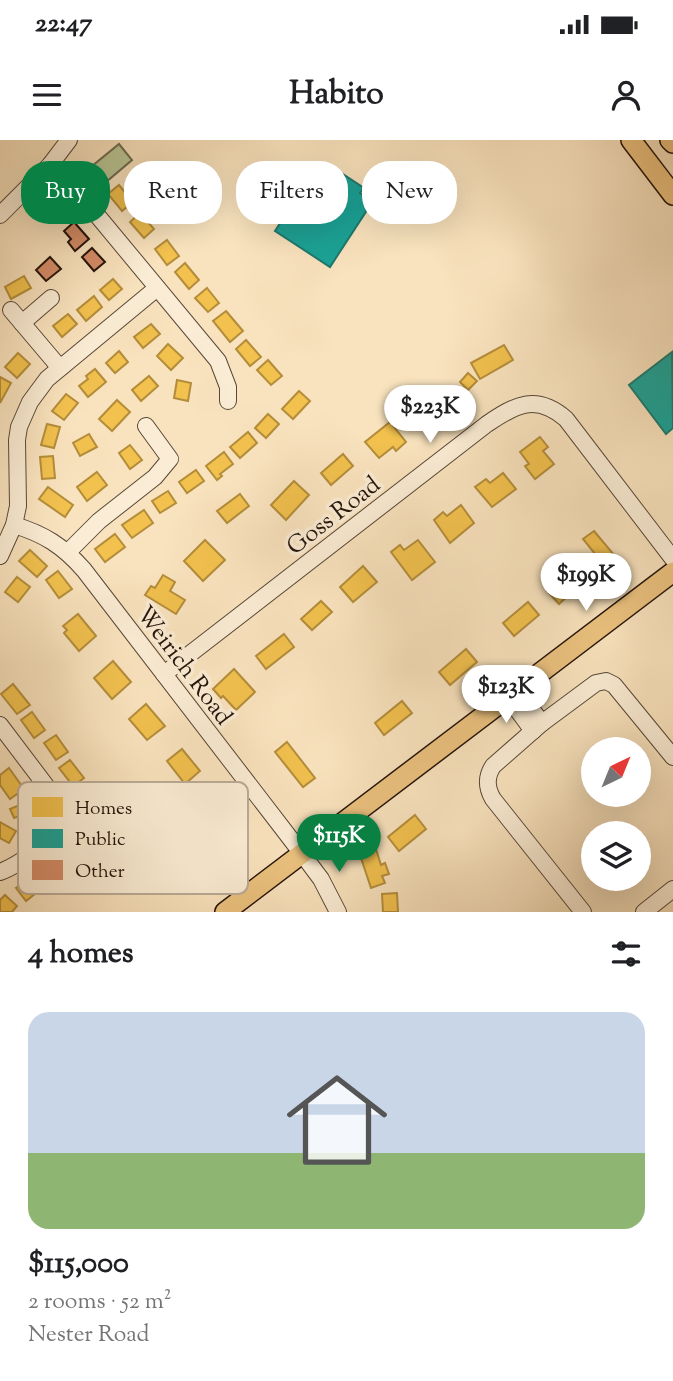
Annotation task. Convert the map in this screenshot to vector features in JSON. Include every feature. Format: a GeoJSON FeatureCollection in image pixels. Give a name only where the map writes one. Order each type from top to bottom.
{"type":"FeatureCollection","features":[{"type":"Feature","properties":{"kind":"main road"},"geometry":{"type":"LineString","coordinates":[[631,140],[673,195]]}},
{"type":"Feature","properties":{"kind":"main road"},"geometry":{"type":"LineString","coordinates":[[225,912],[673,572]]}},
{"type":"Feature","properties":{"kind":"street"},"geometry":{"type":"LineString","coordinates":[[53,161],[69,140]]}},
{"type":"Feature","properties":{"kind":"street"},"geometry":{"type":"LineString","coordinates":[[0,215],[21,194]]}},
{"type":"Feature","properties":{"kind":"street"},"geometry":{"type":"LineString","coordinates":[[104,224],[218,361],[228,387],[228,401]]}},
{"type":"Feature","properties":{"kind":"street"},"geometry":{"type":"LineString","coordinates":[[0,556],[14,525],[18,506],[16,453],[19,427],[35,395],[47,379],[157,288]]}},
{"type":"Feature","properties":{"kind":"street"},"geometry":{"type":"LineString","coordinates":[[22,323],[51,298]]}},
{"type":"Feature","properties":{"kind":"street"},"geometry":{"type":"LineString","coordinates":[[10,310],[60,368]]}},
{"type":"Feature","properties":{"kind":"street","name":"Goss Road"},"geometry":{"type":"LineString","coordinates":[[164,674],[487,424],[518,405],[540,405],[566,419],[673,559]]}},
{"type":"Feature","properties":{"kind":"street"},"geometry":{"type":"LineString","coordinates":[[68,552],[93,526],[155,477],[170,459],[146,426]]}},
{"type":"Feature","properties":{"kind":"street","name":"Weirich Road"},"geometry":{"type":"LineString","coordinates":[[14,525],[38,533],[68,552],[247,782]]}},
{"type":"Feature","properties":{"kind":"street"},"geometry":{"type":"LineString","coordinates":[[583,912],[487,788],[489,772],[538,727],[596,683],[606,681],[614,685],[673,757]]}},
{"type":"Feature","properties":{"kind":"street"},"geometry":{"type":"LineString","coordinates":[[513,694],[538,727]]}},
{"type":"Feature","properties":{"kind":"street"},"geometry":{"type":"LineString","coordinates":[[0,725],[43,782]]}},
{"type":"Feature","properties":{"kind":"street","name":"Weirich Road"},"geometry":{"type":"LineString","coordinates":[[248,783],[321,879],[338,912]]}},
{"type":"Feature","properties":{"kind":"street"},"geometry":{"type":"LineString","coordinates":[[0,872],[18,862]]}},
{"type":"Feature","properties":{"kind":"street"},"geometry":{"type":"LineString","coordinates":[[654,909],[673,889]]}},
{"type":"Feature","properties":{"kind":"green space"},"geometry":{"type":"Polygon","coordinates":[[[119,144],[132,160],[124,161],[124,167],[110,179],[110,161],[98,161],[119,144]]]}},
{"type":"Feature","properties":{"kind":"building: Homes"},"geometry":{"type":"Polygon","coordinates":[[[119,185],[124,191],[122,211],[110,196],[110,192],[119,185]]]}},
{"type":"Feature","properties":{"kind":"building: Homes"},"geometry":{"type":"Polygon","coordinates":[[[132,224],[150,224],[154,229],[144,238],[132,224]]]}},
{"type":"Feature","properties":{"kind":"building: Homes"},"geometry":{"type":"Polygon","coordinates":[[[167,240],[179,256],[167,265],[155,249],[167,240]]]}},
{"type":"Feature","properties":{"kind":"building: Homes"},"geometry":{"type":"Polygon","coordinates":[[[185,263],[199,280],[189,289],[175,272],[185,263]]]}},
{"type":"Feature","properties":{"kind":"building: Homes"},"geometry":{"type":"Polygon","coordinates":[[[24,276],[31,288],[11,299],[5,287],[24,276]]]}},
{"type":"Feature","properties":{"kind":"building: Homes"},"geometry":{"type":"Polygon","coordinates":[[[113,279],[122,289],[109,300],[100,290],[113,279]]]}},
{"type":"Feature","properties":{"kind":"building: Homes"},"geometry":{"type":"Polygon","coordinates":[[[207,288],[219,303],[208,312],[195,298],[207,288]]]}},
{"type":"Feature","properties":{"kind":"building: Homes"},"geometry":{"type":"Polygon","coordinates":[[[94,296],[102,307],[86,321],[77,310],[94,296]]]}},
{"type":"Feature","properties":{"kind":"building: Homes"},"geometry":{"type":"Polygon","coordinates":[[[226,311],[243,331],[230,342],[213,321],[226,311]]]}},
{"type":"Feature","properties":{"kind":"building: Homes"},"geometry":{"type":"Polygon","coordinates":[[[68,314],[77,324],[62,337],[53,326],[68,314]]]}},
{"type":"Feature","properties":{"kind":"building: Homes"},"geometry":{"type":"Polygon","coordinates":[[[151,324],[160,334],[143,348],[134,337],[151,324]]]}},
{"type":"Feature","properties":{"kind":"building: Homes"},"geometry":{"type":"Polygon","coordinates":[[[246,340],[261,357],[250,366],[236,349],[246,340]]]}},
{"type":"Feature","properties":{"kind":"building: Homes"},"geometry":{"type":"Polygon","coordinates":[[[168,344],[183,358],[171,370],[157,356],[168,344]]]}},
{"type":"Feature","properties":{"kind":"building: Homes"},"geometry":{"type":"Polygon","coordinates":[[[504,345],[513,360],[480,379],[471,363],[504,345]]]}},
{"type":"Feature","properties":{"kind":"building: Homes"},"geometry":{"type":"Polygon","coordinates":[[[119,351],[128,362],[115,373],[106,363],[119,351]]]}},
{"type":"Feature","properties":{"kind":"building: Homes"},"geometry":{"type":"Polygon","coordinates":[[[18,353],[30,364],[17,378],[5,367],[18,353]]]}},
{"type":"Feature","properties":{"kind":"building: Homes"},"geometry":{"type":"Polygon","coordinates":[[[268,360],[282,376],[271,385],[257,370],[268,360]]]}},
{"type":"Feature","properties":{"kind":"building: Homes"},"geometry":{"type":"Polygon","coordinates":[[[95,369],[106,382],[88,397],[79,386],[95,369]]]}},
{"type":"Feature","properties":{"kind":"building: Homes"},"geometry":{"type":"Polygon","coordinates":[[[468,373],[477,381],[468,390],[460,382],[468,373]]]}},
{"type":"Feature","properties":{"kind":"building: Homes"},"geometry":{"type":"Polygon","coordinates":[[[149,376],[158,386],[141,401],[132,390],[149,376]]]}},
{"type":"Feature","properties":{"kind":"building: Homes"},"geometry":{"type":"Polygon","coordinates":[[[0,377],[11,383],[0,403],[0,377]]]}},
{"type":"Feature","properties":{"kind":"building: Homes"},"geometry":{"type":"Polygon","coordinates":[[[177,380],[191,383],[188,401],[174,398],[177,380]]]}},
{"type":"Feature","properties":{"kind":"building: Homes"},"geometry":{"type":"Polygon","coordinates":[[[299,391],[310,401],[293,419],[282,409],[299,391]]]}},
{"type":"Feature","properties":{"kind":"building: Homes"},"geometry":{"type":"Polygon","coordinates":[[[66,394],[78,403],[64,420],[52,411],[66,394]]]}},
{"type":"Feature","properties":{"kind":"building: Homes"},"geometry":{"type":"Polygon","coordinates":[[[438,396],[447,409],[424,427],[409,407],[420,399],[425,406],[438,396]]]}},
{"type":"Feature","properties":{"kind":"building: Homes"},"geometry":{"type":"Polygon","coordinates":[[[117,400],[130,412],[112,431],[99,419],[117,400]]]}},
{"type":"Feature","properties":{"kind":"building: Homes"},"geometry":{"type":"Polygon","coordinates":[[[268,414],[279,424],[266,438],[255,428],[268,414]]]}},
{"type":"Feature","properties":{"kind":"building: Homes"},"geometry":{"type":"Polygon","coordinates":[[[390,422],[406,442],[396,451],[393,447],[379,458],[365,442],[390,422]]]}},
{"type":"Feature","properties":{"kind":"building: Homes"},"geometry":{"type":"Polygon","coordinates":[[[47,424],[60,427],[54,448],[41,445],[47,424]]]}},
{"type":"Feature","properties":{"kind":"building: Homes"},"geometry":{"type":"Polygon","coordinates":[[[248,432],[257,443],[240,458],[230,447],[248,432]]]}},
{"type":"Feature","properties":{"kind":"building: Homes"},"geometry":{"type":"Polygon","coordinates":[[[89,434],[97,447],[80,456],[73,443],[89,434]]]}},
{"type":"Feature","properties":{"kind":"building: Homes"},"geometry":{"type":"Polygon","coordinates":[[[540,437],[548,447],[543,451],[554,464],[535,479],[525,466],[529,464],[520,452],[540,437]]]}},
{"type":"Feature","properties":{"kind":"building: Homes"},"geometry":{"type":"Polygon","coordinates":[[[130,445],[142,460],[130,469],[119,453],[130,445]]]}},
{"type":"Feature","properties":{"kind":"building: Homes"},"geometry":{"type":"Polygon","coordinates":[[[224,452],[233,464],[220,474],[222,476],[217,480],[206,466],[224,452]]]}},
{"type":"Feature","properties":{"kind":"building: Homes"},"geometry":{"type":"Polygon","coordinates":[[[343,454],[353,466],[331,485],[321,473],[343,454]]]}},
{"type":"Feature","properties":{"kind":"building: Homes"},"geometry":{"type":"Polygon","coordinates":[[[53,456],[55,478],[42,479],[40,457],[53,456]]]}},
{"type":"Feature","properties":{"kind":"building: Homes"},"geometry":{"type":"Polygon","coordinates":[[[196,470],[204,481],[187,493],[179,482],[196,470]]]}},
{"type":"Feature","properties":{"kind":"building: Homes"},"geometry":{"type":"Polygon","coordinates":[[[97,472],[107,485],[87,501],[77,487],[97,472]]]}},
{"type":"Feature","properties":{"kind":"building: Homes"},"geometry":{"type":"Polygon","coordinates":[[[503,473],[516,489],[492,507],[475,487],[486,479],[490,483],[503,473]]]}},
{"type":"Feature","properties":{"kind":"building: Homes"},"geometry":{"type":"Polygon","coordinates":[[[294,481],[309,495],[286,520],[271,505],[294,481]]]}},
{"type":"Feature","properties":{"kind":"building: Homes"},"geometry":{"type":"Polygon","coordinates":[[[48,487],[73,505],[65,517],[39,499],[48,487]]]}},
{"type":"Feature","properties":{"kind":"building: Homes"},"geometry":{"type":"Polygon","coordinates":[[[168,491],[176,503],[160,513],[152,501],[168,491]]]}},
{"type":"Feature","properties":{"kind":"building: Homes"},"geometry":{"type":"Polygon","coordinates":[[[240,494],[249,506],[227,523],[217,511],[240,494]]]}},
{"type":"Feature","properties":{"kind":"building: Homes"},"geometry":{"type":"Polygon","coordinates":[[[461,505],[474,523],[450,543],[434,520],[443,512],[447,516],[461,505]]]}},
{"type":"Feature","properties":{"kind":"building: Homes"},"geometry":{"type":"Polygon","coordinates":[[[144,510],[153,523],[132,538],[122,525],[144,510]]]}},
{"type":"Feature","properties":{"kind":"building: Homes"},"geometry":{"type":"Polygon","coordinates":[[[594,531],[615,556],[604,565],[583,539],[594,531]]]}},
{"type":"Feature","properties":{"kind":"building: Homes"},"geometry":{"type":"Polygon","coordinates":[[[115,534],[125,547],[105,562],[95,549],[115,534]]]}},
{"type":"Feature","properties":{"kind":"building: Homes"},"geometry":{"type":"Polygon","coordinates":[[[205,540],[225,560],[203,581],[184,561],[205,540]]]}},
{"type":"Feature","properties":{"kind":"building: Homes"},"geometry":{"type":"Polygon","coordinates":[[[418,540],[435,562],[412,580],[391,552],[400,545],[404,550],[418,540]]]}},
{"type":"Feature","properties":{"kind":"building: Homes"},"geometry":{"type":"Polygon","coordinates":[[[30,550],[47,566],[37,577],[19,561],[30,550]]]}},
{"type":"Feature","properties":{"kind":"building: Homes"},"geometry":{"type":"Polygon","coordinates":[[[363,566],[377,582],[353,602],[340,587],[363,566]]]}},
{"type":"Feature","properties":{"kind":"building: Homes"},"geometry":{"type":"Polygon","coordinates":[[[573,568],[584,581],[559,604],[547,591],[573,568]]]}},
{"type":"Feature","properties":{"kind":"building: Homes"},"geometry":{"type":"Polygon","coordinates":[[[58,571],[72,589],[59,598],[46,580],[58,571]]]}},
{"type":"Feature","properties":{"kind":"building: Homes"},"geometry":{"type":"Polygon","coordinates":[[[163,575],[175,582],[170,591],[185,600],[176,614],[145,595],[151,586],[155,588],[163,575]]]}},
{"type":"Feature","properties":{"kind":"building: Homes"},"geometry":{"type":"Polygon","coordinates":[[[17,577],[30,587],[18,602],[5,592],[17,577]]]}},
{"type":"Feature","properties":{"kind":"building: Homes"},"geometry":{"type":"Polygon","coordinates":[[[321,601],[332,612],[312,630],[301,619],[321,601]]]}},
{"type":"Feature","properties":{"kind":"building: Homes"},"geometry":{"type":"Polygon","coordinates":[[[528,602],[539,615],[514,636],[503,623],[528,602]]]}},
{"type":"Feature","properties":{"kind":"building: Homes"},"geometry":{"type":"Polygon","coordinates":[[[78,614],[96,636],[79,651],[64,633],[67,630],[63,626],[78,614]]]}},
{"type":"Feature","properties":{"kind":"building: Homes"},"geometry":{"type":"Polygon","coordinates":[[[284,634],[294,647],[266,669],[256,656],[284,634]]]}},
{"type":"Feature","properties":{"kind":"building: Homes"},"geometry":{"type":"Polygon","coordinates":[[[466,649],[477,662],[450,685],[439,672],[466,649]]]}},
{"type":"Feature","properties":{"kind":"building: Homes"},"geometry":{"type":"Polygon","coordinates":[[[113,661],[131,682],[112,699],[94,678],[113,661]]]}},
{"type":"Feature","properties":{"kind":"building: Homes"},"geometry":{"type":"Polygon","coordinates":[[[234,669],[255,692],[236,710],[213,689],[234,669]]]}},
{"type":"Feature","properties":{"kind":"building: Homes"},"geometry":{"type":"Polygon","coordinates":[[[13,684],[30,705],[17,714],[1,694],[13,684]]]}},
{"type":"Feature","properties":{"kind":"building: Homes"},"geometry":{"type":"Polygon","coordinates":[[[402,701],[412,713],[384,735],[375,723],[402,701]]]}},
{"type":"Feature","properties":{"kind":"building: Homes"},"geometry":{"type":"Polygon","coordinates":[[[146,704],[165,726],[147,740],[129,719],[146,704]]]}},
{"type":"Feature","properties":{"kind":"building: Homes"},"geometry":{"type":"Polygon","coordinates":[[[32,712],[45,730],[34,738],[21,720],[32,712]]]}},
{"type":"Feature","properties":{"kind":"building: Homes"},"geometry":{"type":"Polygon","coordinates":[[[56,735],[68,752],[56,760],[44,743],[56,735]]]}},
{"type":"Feature","properties":{"kind":"building: Homes"},"geometry":{"type":"Polygon","coordinates":[[[287,742],[315,778],[303,787],[275,752],[287,742]]]}},
{"type":"Feature","properties":{"kind":"building: Homes"},"geometry":{"type":"Polygon","coordinates":[[[182,749],[200,771],[187,782],[183,782],[167,761],[182,749]]]}},
{"type":"Feature","properties":{"kind":"building: Homes"},"geometry":{"type":"Polygon","coordinates":[[[70,760],[84,778],[78,782],[70,782],[59,768],[70,760]]]}},
{"type":"Feature","properties":{"kind":"building: Homes"},"geometry":{"type":"Polygon","coordinates":[[[9,768],[19,782],[18,793],[10,799],[0,785],[0,775],[9,768]]]}},
{"type":"Feature","properties":{"kind":"building: Homes"},"geometry":{"type":"Polygon","coordinates":[[[18,806],[18,816],[14,818],[10,809],[18,806]]]}},
{"type":"Feature","properties":{"kind":"building: Homes"},"geometry":{"type":"Polygon","coordinates":[[[415,815],[426,829],[399,851],[388,837],[415,815]]]}},
{"type":"Feature","properties":{"kind":"building: Homes"},"geometry":{"type":"Polygon","coordinates":[[[0,822],[16,831],[9,843],[0,838],[0,822]]]}},
{"type":"Feature","properties":{"kind":"building: Homes"},"geometry":{"type":"Polygon","coordinates":[[[376,849],[381,865],[385,863],[389,874],[382,876],[385,883],[371,888],[360,855],[376,849]]]}},
{"type":"Feature","properties":{"kind":"building: Homes"},"geometry":{"type":"Polygon","coordinates":[[[397,893],[398,912],[383,912],[382,894],[397,893]]]}},
{"type":"Feature","properties":{"kind":"building: Homes"},"geometry":{"type":"Polygon","coordinates":[[[21,894],[35,894],[26,901],[21,894]]]}},
{"type":"Feature","properties":{"kind":"building: Homes"},"geometry":{"type":"Polygon","coordinates":[[[5,895],[17,906],[12,912],[0,912],[0,900],[5,895]]]}},
{"type":"Feature","properties":{"kind":"building: Public"},"geometry":{"type":"Polygon","coordinates":[[[348,178],[362,187],[362,218],[330,267],[275,231],[280,224],[348,224],[348,178]]]}},
{"type":"Feature","properties":{"kind":"building: Public"},"geometry":{"type":"Polygon","coordinates":[[[672,352],[673,428],[666,434],[629,385],[672,352]]]}},
{"type":"Feature","properties":{"kind":"building: Other"},"geometry":{"type":"Polygon","coordinates":[[[76,224],[89,239],[75,251],[68,242],[71,239],[64,231],[76,224]]]}},
{"type":"Feature","properties":{"kind":"building: Other"},"geometry":{"type":"Polygon","coordinates":[[[92,248],[105,262],[94,271],[82,257],[92,248]]]}},
{"type":"Feature","properties":{"kind":"building: Other"},"geometry":{"type":"Polygon","coordinates":[[[50,257],[61,269],[46,281],[36,270],[50,257]]]}}]}
